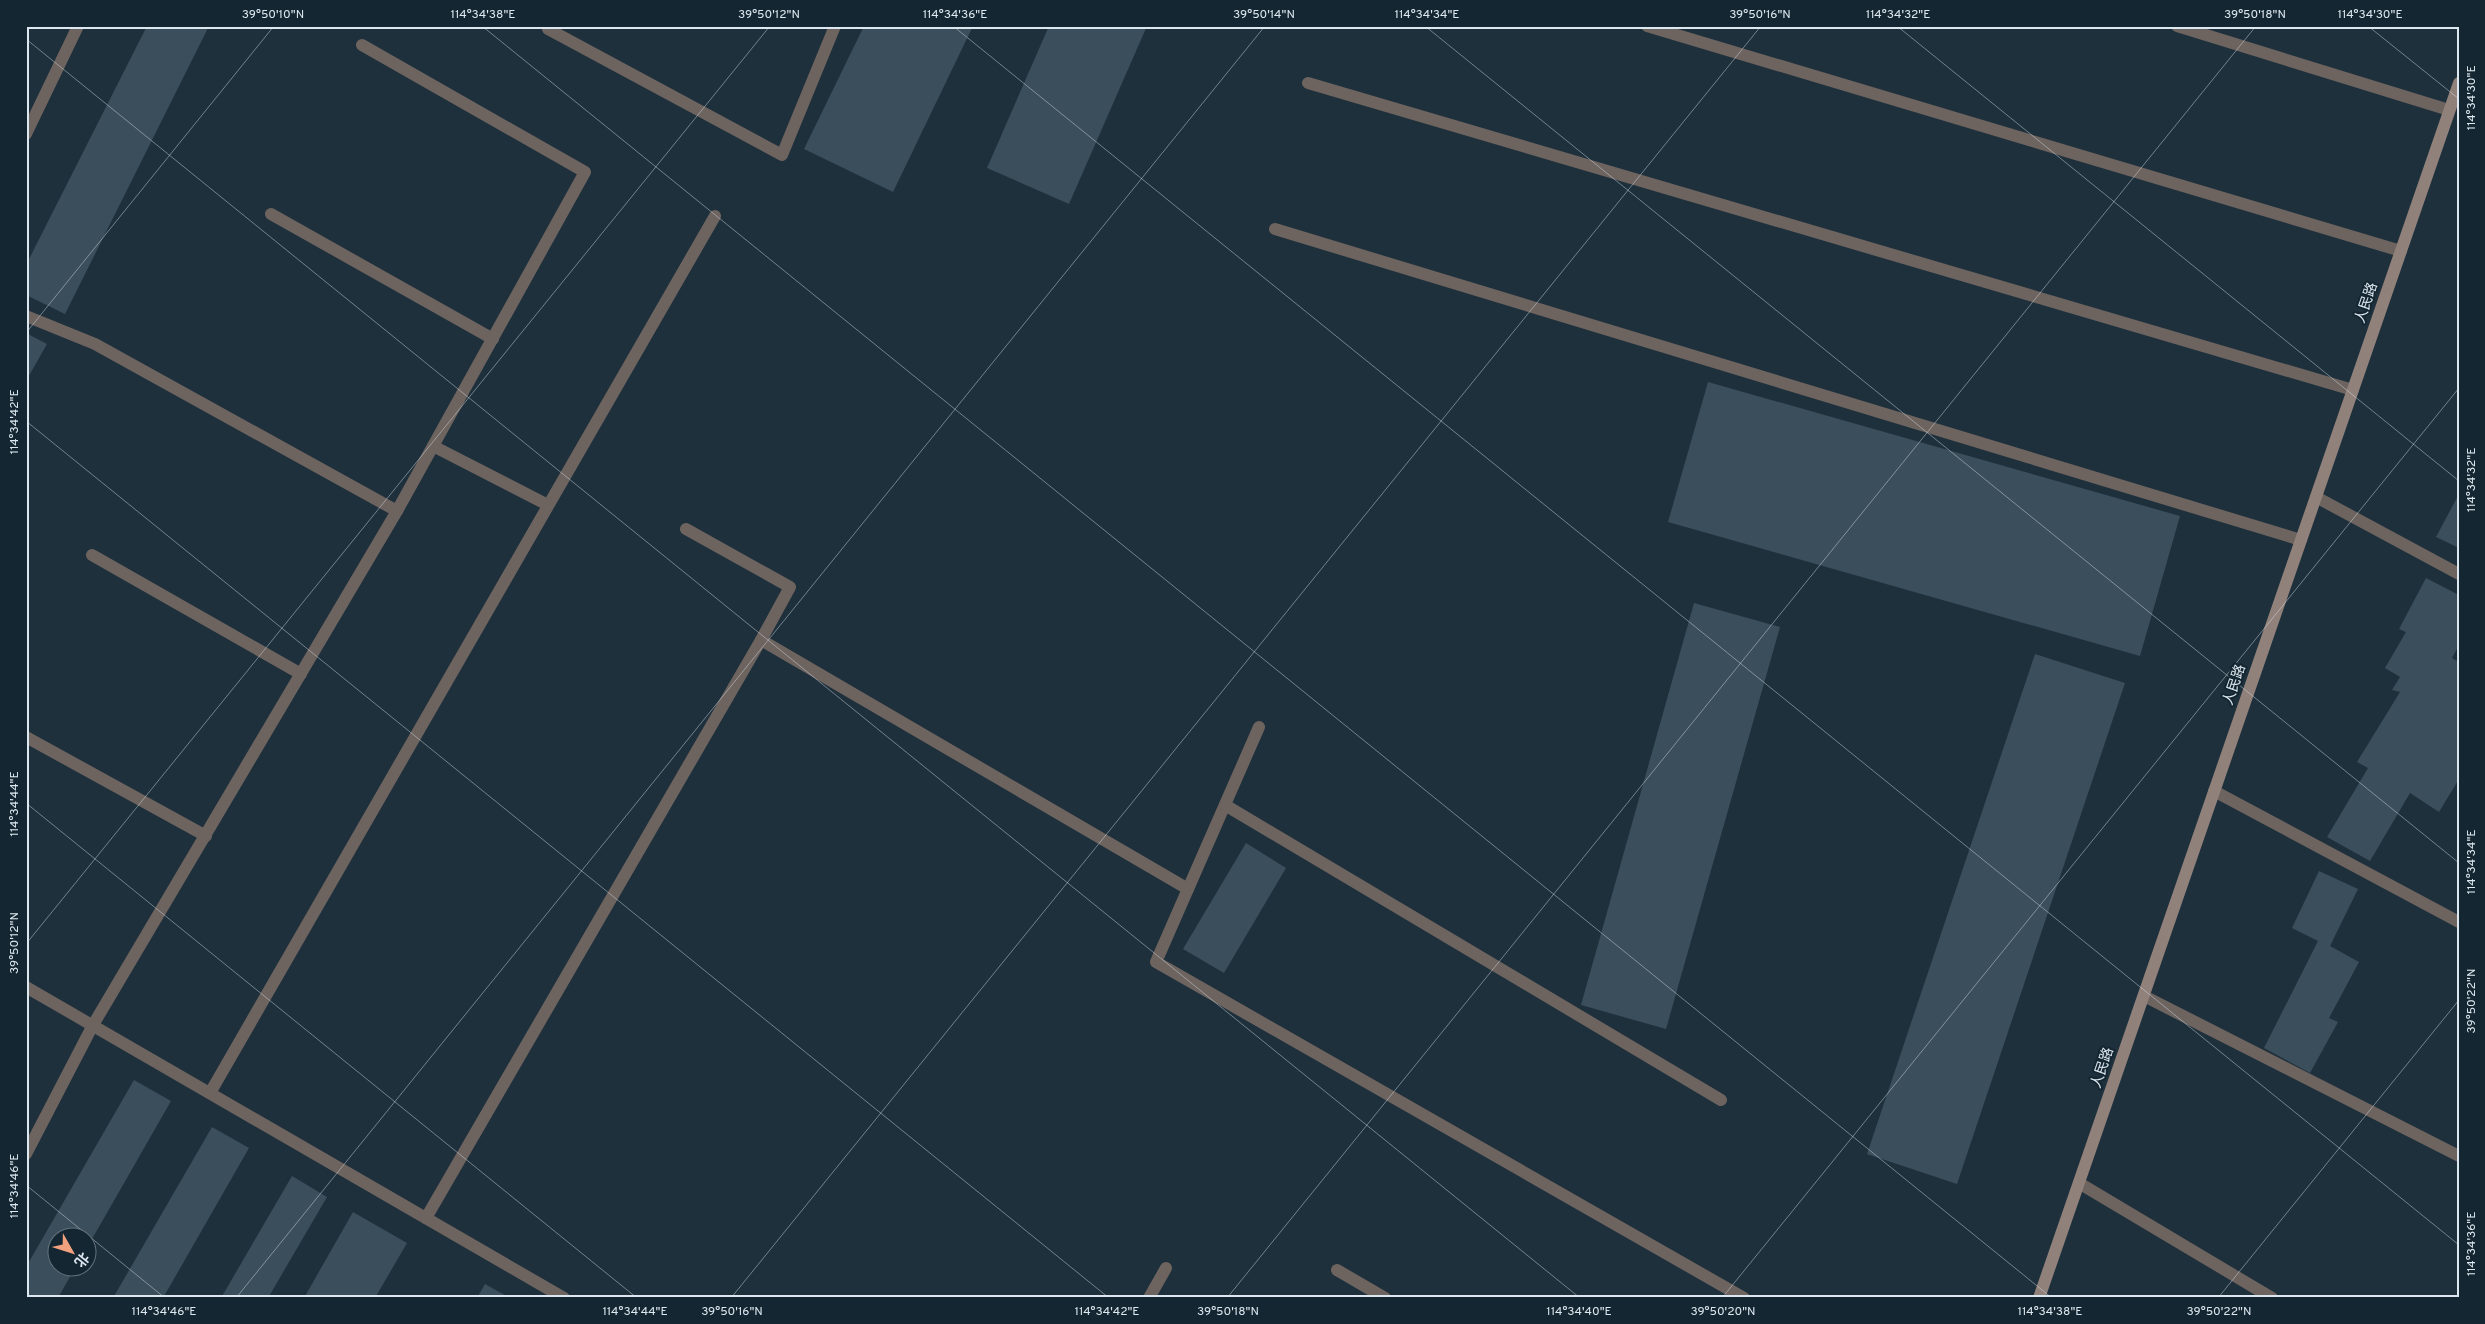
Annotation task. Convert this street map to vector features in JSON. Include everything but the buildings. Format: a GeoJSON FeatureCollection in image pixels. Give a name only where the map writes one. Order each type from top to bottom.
{"type":"FeatureCollection","features":[{"type":"Feature","properties":{"kind":"street"},"geometry":{"type":"LineString","coordinates":[[26,134],[78,26]]}},
{"type":"Feature","properties":{"kind":"street"},"geometry":{"type":"LineString","coordinates":[[548,29],[782,155],[835,26]]}},
{"type":"Feature","properties":{"kind":"street"},"geometry":{"type":"LineString","coordinates":[[1647,26],[2401,251]]}},
{"type":"Feature","properties":{"kind":"street"},"geometry":{"type":"LineString","coordinates":[[2177,26],[2449,110]]}},
{"type":"Feature","properties":{"kind":"street"},"geometry":{"type":"LineString","coordinates":[[26,1154],[93,1025],[397,512],[585,172],[362,45]]}},
{"type":"Feature","properties":{"kind":"street"},"geometry":{"type":"LineString","coordinates":[[1308,83],[2353,390]]}},
{"type":"Feature","properties":{"kind":"street","name":"人民路"},"geometry":{"type":"LineString","coordinates":[[2039,1298],[2459,83]]}},
{"type":"Feature","properties":{"kind":"street"},"geometry":{"type":"LineString","coordinates":[[271,214],[493,339]]}},
{"type":"Feature","properties":{"kind":"street"},"geometry":{"type":"LineString","coordinates":[[210,1093],[715,216]]}},
{"type":"Feature","properties":{"kind":"street"},"geometry":{"type":"LineString","coordinates":[[1275,229],[2301,540]]}},
{"type":"Feature","properties":{"kind":"street"},"geometry":{"type":"LineString","coordinates":[[26,316],[95,344],[397,512]]}},
{"type":"Feature","properties":{"kind":"street"},"geometry":{"type":"LineString","coordinates":[[433,446],[548,504]]}},
{"type":"Feature","properties":{"kind":"street"},"geometry":{"type":"LineString","coordinates":[[2316,497],[2459,574]]}},
{"type":"Feature","properties":{"kind":"street"},"geometry":{"type":"LineString","coordinates":[[426,1218],[790,587],[686,529]]}},
{"type":"Feature","properties":{"kind":"street"},"geometry":{"type":"LineString","coordinates":[[92,555],[301,674]]}},
{"type":"Feature","properties":{"kind":"street"},"geometry":{"type":"LineString","coordinates":[[761,640],[1188,889]]}},
{"type":"Feature","properties":{"kind":"street"},"geometry":{"type":"LineString","coordinates":[[1259,727],[1156,962],[1744,1298]]}},
{"type":"Feature","properties":{"kind":"street"},"geometry":{"type":"LineString","coordinates":[[26,737],[206,836]]}},
{"type":"Feature","properties":{"kind":"street"},"geometry":{"type":"LineString","coordinates":[[2214,791],[2459,922]]}},
{"type":"Feature","properties":{"kind":"street"},"geometry":{"type":"LineString","coordinates":[[1225,805],[1721,1100]]}},
{"type":"Feature","properties":{"kind":"street"},"geometry":{"type":"LineString","coordinates":[[26,987],[564,1298]]}},
{"type":"Feature","properties":{"kind":"street"},"geometry":{"type":"LineString","coordinates":[[2144,996],[2459,1156]]}},
{"type":"Feature","properties":{"kind":"street"},"geometry":{"type":"LineString","coordinates":[[2079,1183],[2272,1298]]}},
{"type":"Feature","properties":{"kind":"street"},"geometry":{"type":"LineString","coordinates":[[1149,1298],[1166,1268]]}},
{"type":"Feature","properties":{"kind":"street"},"geometry":{"type":"LineString","coordinates":[[1337,1270],[1384,1298]]}}]}
